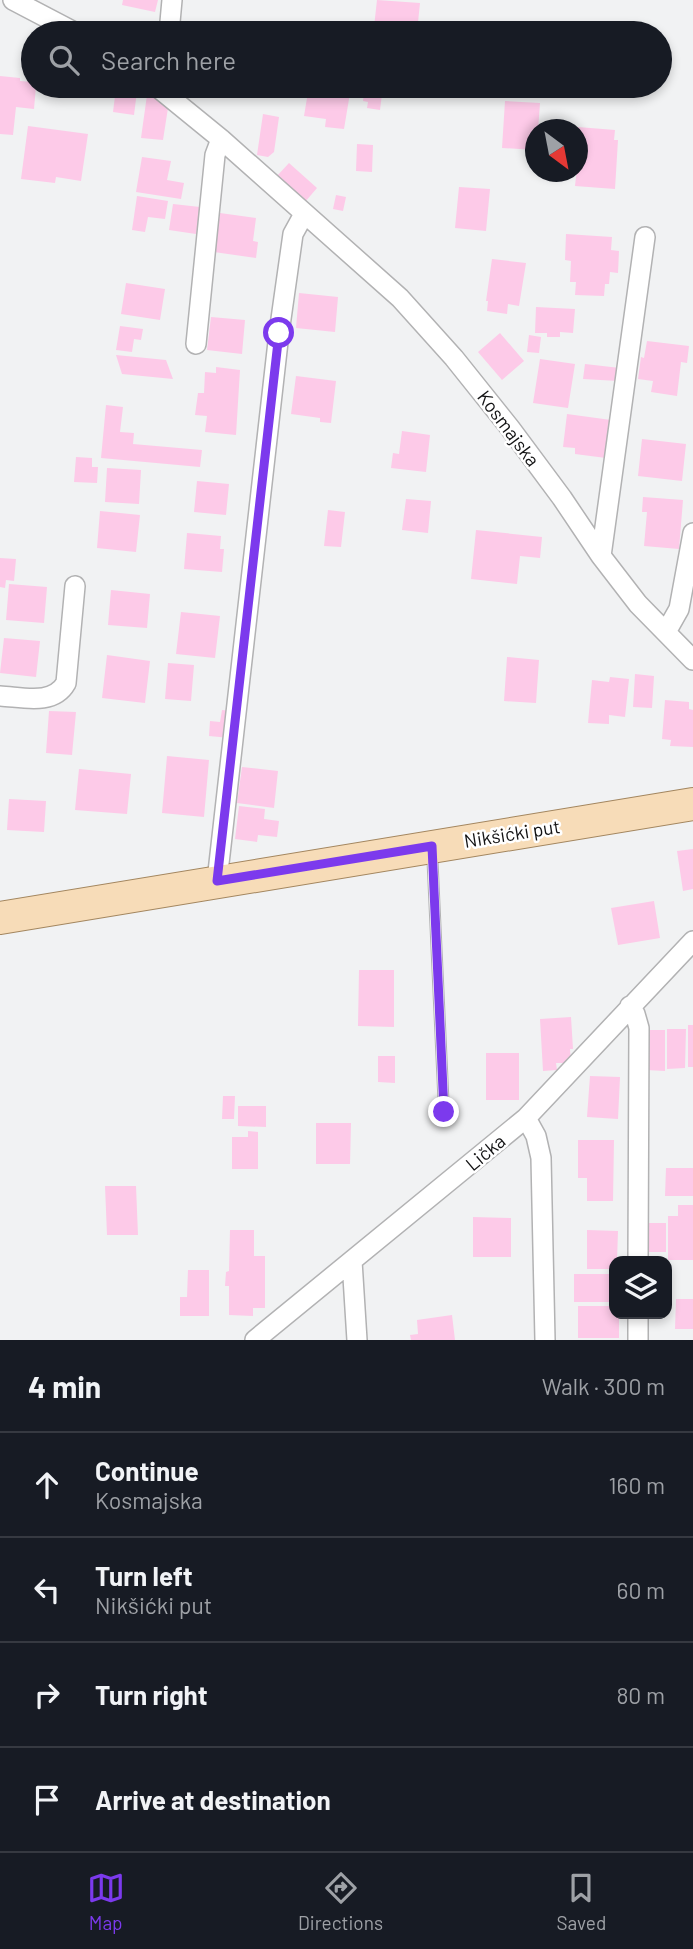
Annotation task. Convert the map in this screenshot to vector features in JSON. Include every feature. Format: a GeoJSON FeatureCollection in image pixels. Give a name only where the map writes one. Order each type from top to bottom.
{"type":"FeatureCollection","features":[{"type":"Feature","properties":{"kind":"main road","name":"Nikšićki put"},"geometry":{"type":"LineString","coordinates":[[0,918],[693,804]]}},
{"type":"Feature","properties":{"kind":"street"},"geometry":{"type":"LineString","coordinates":[[13,0],[53,21]]}},
{"type":"Feature","properties":{"kind":"street"},"geometry":{"type":"LineString","coordinates":[[170,21],[172,0]]}},
{"type":"Feature","properties":{"kind":"street","name":"Kosmajska"},"geometry":{"type":"LineString","coordinates":[[174,98],[400,298],[454,358],[555,488],[601,556],[638,604],[693,660]]}},
{"type":"Feature","properties":{"kind":"street"},"geometry":{"type":"LineString","coordinates":[[196,344],[215,155],[221,139]]}},
{"type":"Feature","properties":{"kind":"street"},"geometry":{"type":"LineString","coordinates":[[217,881],[279,333],[293,234],[304,214]]}},
{"type":"Feature","properties":{"kind":"street"},"geometry":{"type":"LineString","coordinates":[[601,556],[645,237]]}},
{"type":"Feature","properties":{"kind":"street"},"geometry":{"type":"LineString","coordinates":[[666,632],[678,609],[693,533]]}},
{"type":"Feature","properties":{"kind":"street"},"geometry":{"type":"LineString","coordinates":[[0,696],[46,698],[63,688],[66,683],[75,586]]}},
{"type":"Feature","properties":{"kind":"street","name":"Lička"},"geometry":{"type":"LineString","coordinates":[[258,1339],[526,1118],[693,941]]}},
{"type":"Feature","properties":{"kind":"street"},"geometry":{"type":"LineString","coordinates":[[630,1006],[639,1028],[638,1256]]}},
{"type":"Feature","properties":{"kind":"street"},"geometry":{"type":"LineString","coordinates":[[526,1118],[536,1136],[541,1158],[545,1340]]}},
{"type":"Feature","properties":{"kind":"street"},"geometry":{"type":"LineString","coordinates":[[352,1261],[357,1340]]}},
{"type":"Feature","properties":{"kind":"street"},"geometry":{"type":"LineString","coordinates":[[638,1319],[638,1340]]}},
{"type":"Feature","properties":{"kind":"lane"},"geometry":{"type":"LineString","coordinates":[[432,846],[444,1112]]}},
{"type":"Feature","properties":{"kind":"building"},"geometry":{"type":"Polygon","coordinates":[[[123,0],[158,0],[155,12],[122,5],[123,0]]]}},
{"type":"Feature","properties":{"kind":"building"},"geometry":{"type":"Polygon","coordinates":[[[377,0],[420,3],[418,21],[375,21],[377,0]]]}},
{"type":"Feature","properties":{"kind":"building"},"geometry":{"type":"Polygon","coordinates":[[[0,76],[20,78],[21,98],[35,98],[34,109],[16,107],[13,135],[0,134],[0,76]]]}},
{"type":"Feature","properties":{"kind":"building"},"geometry":{"type":"Polygon","coordinates":[[[115,98],[136,98],[134,115],[113,112],[115,98]]]}},
{"type":"Feature","properties":{"kind":"building"},"geometry":{"type":"Polygon","coordinates":[[[147,98],[159,98],[168,108],[163,140],[141,138],[147,98]]]}},
{"type":"Feature","properties":{"kind":"building"},"geometry":{"type":"Polygon","coordinates":[[[307,98],[349,98],[344,129],[325,127],[326,119],[304,116],[307,98]]]}},
{"type":"Feature","properties":{"kind":"building"},"geometry":{"type":"Polygon","coordinates":[[[363,98],[382,98],[380,110],[367,108],[368,102],[363,101],[363,98]]]}},
{"type":"Feature","properties":{"kind":"building"},"geometry":{"type":"Polygon","coordinates":[[[505,101],[540,103],[539,119],[525,119],[525,149],[502,148],[505,101]]]}},
{"type":"Feature","properties":{"kind":"building"},"geometry":{"type":"Polygon","coordinates":[[[263,114],[279,117],[274,152],[268,157],[257,155],[263,114]]]}},
{"type":"Feature","properties":{"kind":"building"},"geometry":{"type":"Polygon","coordinates":[[[28,126],[88,134],[81,181],[56,177],[55,183],[21,179],[28,126]]]}},
{"type":"Feature","properties":{"kind":"building"},"geometry":{"type":"Polygon","coordinates":[[[588,128],[615,130],[614,140],[618,140],[615,189],[575,186],[575,182],[588,182],[588,128]]]}},
{"type":"Feature","properties":{"kind":"building"},"geometry":{"type":"Polygon","coordinates":[[[357,144],[373,145],[372,172],[356,171],[357,144]]]}},
{"type":"Feature","properties":{"kind":"building"},"geometry":{"type":"Polygon","coordinates":[[[142,157],[171,161],[167,180],[184,183],[181,199],[136,192],[142,157]]]}},
{"type":"Feature","properties":{"kind":"building"},"geometry":{"type":"Polygon","coordinates":[[[289,163],[317,188],[305,202],[276,177],[289,163]]]}},
{"type":"Feature","properties":{"kind":"building"},"geometry":{"type":"Polygon","coordinates":[[[459,187],[490,189],[486,231],[455,228],[459,187]]]}},
{"type":"Feature","properties":{"kind":"building"},"geometry":{"type":"Polygon","coordinates":[[[336,195],[346,197],[343,211],[333,209],[336,195]]]}},
{"type":"Feature","properties":{"kind":"building"},"geometry":{"type":"Polygon","coordinates":[[[137,196],[168,201],[165,219],[148,217],[145,232],[132,230],[137,196]]]}},
{"type":"Feature","properties":{"kind":"building"},"geometry":{"type":"Polygon","coordinates":[[[173,204],[200,207],[196,234],[169,230],[173,204]]]}},
{"type":"Feature","properties":{"kind":"building"},"geometry":{"type":"Polygon","coordinates":[[[220,213],[256,218],[253,241],[258,242],[256,258],[214,252],[220,213]]]}},
{"type":"Feature","properties":{"kind":"building"},"geometry":{"type":"Polygon","coordinates":[[[566,234],[612,237],[611,250],[619,251],[618,273],[610,272],[604,296],[575,295],[576,282],[570,282],[571,261],[565,260],[566,234]]]}},
{"type":"Feature","properties":{"kind":"building"},"geometry":{"type":"Polygon","coordinates":[[[492,259],[526,263],[519,306],[508,304],[507,314],[487,311],[492,259]]]}},
{"type":"Feature","properties":{"kind":"building"},"geometry":{"type":"Polygon","coordinates":[[[126,283],[165,289],[160,320],[121,314],[126,283]]]}},
{"type":"Feature","properties":{"kind":"building"},"geometry":{"type":"Polygon","coordinates":[[[299,293],[338,297],[335,332],[296,328],[299,293]]]}},
{"type":"Feature","properties":{"kind":"building"},"geometry":{"type":"Polygon","coordinates":[[[536,307],[575,309],[573,333],[560,332],[560,337],[547,337],[547,333],[535,333],[536,307]]]}},
{"type":"Feature","properties":{"kind":"building"},"geometry":{"type":"Polygon","coordinates":[[[211,317],[245,320],[242,354],[207,350],[211,317]]]}},
{"type":"Feature","properties":{"kind":"building"},"geometry":{"type":"Polygon","coordinates":[[[120,326],[143,329],[141,340],[134,339],[132,352],[116,350],[120,326]]]}},
{"type":"Feature","properties":{"kind":"building"},"geometry":{"type":"Polygon","coordinates":[[[500,333],[524,361],[502,380],[478,352],[500,333]]]}},
{"type":"Feature","properties":{"kind":"building"},"geometry":{"type":"Polygon","coordinates":[[[529,335],[541,337],[539,353],[527,352],[529,335]]]}},
{"type":"Feature","properties":{"kind":"building"},"geometry":{"type":"Polygon","coordinates":[[[647,341],[689,346],[687,363],[681,362],[677,396],[651,392],[653,381],[638,379],[641,357],[644,358],[647,341]]]}},
{"type":"Feature","properties":{"kind":"building"},"geometry":{"type":"Polygon","coordinates":[[[116,355],[166,360],[173,379],[122,374],[116,355]]]}},
{"type":"Feature","properties":{"kind":"building"},"geometry":{"type":"Polygon","coordinates":[[[540,359],[575,364],[568,408],[533,403],[540,359]]]}},
{"type":"Feature","properties":{"kind":"building"},"geometry":{"type":"Polygon","coordinates":[[[585,364],[620,368],[618,381],[583,379],[585,364]]]}},
{"type":"Feature","properties":{"kind":"building"},"geometry":{"type":"Polygon","coordinates":[[[216,367],[240,370],[236,435],[205,432],[207,416],[195,415],[198,393],[204,393],[205,372],[216,373],[216,367]]]}},
{"type":"Feature","properties":{"kind":"building"},"geometry":{"type":"Polygon","coordinates":[[[296,376],[336,381],[331,423],[320,422],[320,418],[291,414],[296,376]]]}},
{"type":"Feature","properties":{"kind":"building"},"geometry":{"type":"Polygon","coordinates":[[[106,405],[123,407],[120,432],[134,433],[133,444],[202,450],[200,467],[101,458],[106,405]]]}},
{"type":"Feature","properties":{"kind":"building"},"geometry":{"type":"Polygon","coordinates":[[[567,414],[611,420],[606,458],[575,454],[575,448],[563,447],[567,414]]]}},
{"type":"Feature","properties":{"kind":"building"},"geometry":{"type":"Polygon","coordinates":[[[402,431],[430,435],[426,472],[391,468],[393,453],[399,454],[402,431]]]}},
{"type":"Feature","properties":{"kind":"building"},"geometry":{"type":"Polygon","coordinates":[[[642,439],[686,444],[682,481],[638,476],[642,439]]]}},
{"type":"Feature","properties":{"kind":"building"},"geometry":{"type":"Polygon","coordinates":[[[76,457],[92,458],[92,467],[98,467],[97,483],[74,482],[76,457]]]}},
{"type":"Feature","properties":{"kind":"building"},"geometry":{"type":"Polygon","coordinates":[[[107,468],[141,470],[139,504],[105,502],[107,468]]]}},
{"type":"Feature","properties":{"kind":"building"},"geometry":{"type":"Polygon","coordinates":[[[197,481],[229,484],[226,515],[194,512],[197,481]]]}},
{"type":"Feature","properties":{"kind":"building"},"geometry":{"type":"Polygon","coordinates":[[[643,497],[683,500],[679,549],[644,546],[647,512],[642,512],[643,497]]]}},
{"type":"Feature","properties":{"kind":"building"},"geometry":{"type":"Polygon","coordinates":[[[406,499],[431,501],[428,533],[402,530],[406,499]]]}},
{"type":"Feature","properties":{"kind":"building"},"geometry":{"type":"Polygon","coordinates":[[[328,510],[345,512],[341,547],[324,546],[328,510]]]}},
{"type":"Feature","properties":{"kind":"building"},"geometry":{"type":"Polygon","coordinates":[[[100,511],[140,515],[136,552],[97,548],[100,511]]]}},
{"type":"Feature","properties":{"kind":"building"},"geometry":{"type":"Polygon","coordinates":[[[476,530],[542,537],[540,558],[520,556],[517,584],[471,579],[476,530]]]}},
{"type":"Feature","properties":{"kind":"building"},"geometry":{"type":"Polygon","coordinates":[[[187,533],[221,536],[220,549],[224,549],[222,572],[184,569],[187,533]]]}},
{"type":"Feature","properties":{"kind":"building"},"geometry":{"type":"Polygon","coordinates":[[[0,558],[16,559],[14,581],[6,580],[5,588],[0,587],[0,558]]]}},
{"type":"Feature","properties":{"kind":"building"},"geometry":{"type":"Polygon","coordinates":[[[9,584],[47,587],[44,623],[6,620],[9,584]]]}},
{"type":"Feature","properties":{"kind":"building"},"geometry":{"type":"Polygon","coordinates":[[[111,590],[150,594],[147,628],[108,625],[111,590]]]}},
{"type":"Feature","properties":{"kind":"building"},"geometry":{"type":"Polygon","coordinates":[[[181,612],[220,616],[215,658],[176,654],[181,612]]]}},
{"type":"Feature","properties":{"kind":"building"},"geometry":{"type":"Polygon","coordinates":[[[4,638],[40,641],[36,677],[0,673],[4,638]]]}},
{"type":"Feature","properties":{"kind":"building"},"geometry":{"type":"Polygon","coordinates":[[[107,655],[150,661],[145,703],[102,698],[107,655]]]}},
{"type":"Feature","properties":{"kind":"building"},"geometry":{"type":"Polygon","coordinates":[[[507,657],[539,660],[536,703],[504,701],[507,657]]]}},
{"type":"Feature","properties":{"kind":"building"},"geometry":{"type":"Polygon","coordinates":[[[168,663],[194,665],[191,701],[165,699],[168,663]]]}},
{"type":"Feature","properties":{"kind":"building"},"geometry":{"type":"Polygon","coordinates":[[[635,674],[654,676],[652,708],[633,707],[635,674]]]}},
{"type":"Feature","properties":{"kind":"building"},"geometry":{"type":"Polygon","coordinates":[[[610,677],[629,679],[625,717],[609,715],[609,724],[588,723],[592,680],[609,682],[610,677]]]}},
{"type":"Feature","properties":{"kind":"building"},"geometry":{"type":"Polygon","coordinates":[[[665,700],[689,702],[689,709],[693,710],[693,747],[670,746],[671,740],[662,739],[665,700]]]}},
{"type":"Feature","properties":{"kind":"building"},"geometry":{"type":"Polygon","coordinates":[[[222,710],[233,711],[230,738],[209,736],[210,721],[220,722],[222,710]]]}},
{"type":"Feature","properties":{"kind":"building"},"geometry":{"type":"Polygon","coordinates":[[[49,711],[76,712],[72,755],[46,753],[49,711]]]}},
{"type":"Feature","properties":{"kind":"building"},"geometry":{"type":"Polygon","coordinates":[[[167,756],[209,760],[204,817],[162,813],[167,756]]]}},
{"type":"Feature","properties":{"kind":"building"},"geometry":{"type":"Polygon","coordinates":[[[242,767],[278,771],[274,808],[237,803],[242,767]]]}},
{"type":"Feature","properties":{"kind":"building"},"geometry":{"type":"Polygon","coordinates":[[[79,769],[131,774],[127,814],[75,810],[79,769]]]}},
{"type":"Feature","properties":{"kind":"building"},"geometry":{"type":"Polygon","coordinates":[[[9,799],[46,801],[44,832],[7,830],[9,799]]]}},
{"type":"Feature","properties":{"kind":"building"},"geometry":{"type":"Polygon","coordinates":[[[239,806],[265,809],[264,819],[279,821],[277,837],[258,835],[257,842],[235,839],[239,806]]]}},
{"type":"Feature","properties":{"kind":"building"},"geometry":{"type":"Polygon","coordinates":[[[693,849],[693,889],[683,891],[677,851],[693,849]]]}},
{"type":"Feature","properties":{"kind":"building"},"geometry":{"type":"Polygon","coordinates":[[[654,901],[660,938],[618,945],[611,908],[654,901]]]}},
{"type":"Feature","properties":{"kind":"building"},"geometry":{"type":"Polygon","coordinates":[[[359,970],[394,970],[394,1027],[358,1026],[359,970]]]}},
{"type":"Feature","properties":{"kind":"building"},"geometry":{"type":"Polygon","coordinates":[[[571,1017],[571,1063],[556,1063],[557,1070],[543,1071],[540,1019],[571,1017]]]}},
{"type":"Feature","properties":{"kind":"building"},"geometry":{"type":"Polygon","coordinates":[[[688,1025],[693,1025],[693,1067],[688,1067],[688,1025]]]}},
{"type":"Feature","properties":{"kind":"building"},"geometry":{"type":"Polygon","coordinates":[[[667,1029],[686,1029],[685,1068],[667,1069],[667,1029]]]}},
{"type":"Feature","properties":{"kind":"building"},"geometry":{"type":"Polygon","coordinates":[[[646,1030],[665,1030],[665,1071],[646,1070],[646,1030]]]}},
{"type":"Feature","properties":{"kind":"building"},"geometry":{"type":"Polygon","coordinates":[[[486,1053],[519,1053],[519,1100],[486,1100],[486,1053]]]}},
{"type":"Feature","properties":{"kind":"building"},"geometry":{"type":"Polygon","coordinates":[[[378,1056],[395,1056],[395,1083],[378,1082],[378,1056]]]}},
{"type":"Feature","properties":{"kind":"building"},"geometry":{"type":"Polygon","coordinates":[[[590,1076],[620,1077],[618,1119],[587,1117],[590,1076]]]}},
{"type":"Feature","properties":{"kind":"building"},"geometry":{"type":"Polygon","coordinates":[[[223,1096],[235,1096],[234,1119],[222,1119],[223,1096]]]}},
{"type":"Feature","properties":{"kind":"building"},"geometry":{"type":"Polygon","coordinates":[[[238,1106],[266,1106],[266,1127],[238,1126],[238,1106]]]}},
{"type":"Feature","properties":{"kind":"building"},"geometry":{"type":"Polygon","coordinates":[[[316,1123],[351,1123],[350,1164],[316,1164],[316,1123]]]}},
{"type":"Feature","properties":{"kind":"building"},"geometry":{"type":"Polygon","coordinates":[[[248,1131],[258,1132],[258,1169],[232,1169],[232,1137],[248,1137],[248,1131]]]}},
{"type":"Feature","properties":{"kind":"building"},"geometry":{"type":"Polygon","coordinates":[[[578,1140],[614,1140],[613,1201],[587,1201],[587,1178],[578,1178],[578,1140]]]}},
{"type":"Feature","properties":{"kind":"building"},"geometry":{"type":"Polygon","coordinates":[[[666,1168],[693,1168],[693,1196],[665,1196],[666,1168]]]}},
{"type":"Feature","properties":{"kind":"building"},"geometry":{"type":"Polygon","coordinates":[[[105,1186],[136,1186],[138,1235],[107,1235],[105,1186]]]}},
{"type":"Feature","properties":{"kind":"building"},"geometry":{"type":"Polygon","coordinates":[[[678,1205],[693,1205],[693,1260],[672,1260],[672,1256],[668,1256],[668,1216],[678,1216],[678,1205]]]}},
{"type":"Feature","properties":{"kind":"building"},"geometry":{"type":"Polygon","coordinates":[[[473,1217],[511,1218],[511,1257],[473,1257],[473,1217]]]}},
{"type":"Feature","properties":{"kind":"building"},"geometry":{"type":"Polygon","coordinates":[[[643,1223],[666,1223],[666,1252],[643,1252],[643,1223]]]}},
{"type":"Feature","properties":{"kind":"building"},"geometry":{"type":"Polygon","coordinates":[[[230,1230],[254,1230],[254,1256],[265,1256],[265,1308],[253,1308],[253,1316],[229,1315],[229,1286],[225,1286],[226,1272],[229,1271],[230,1230]]]}},
{"type":"Feature","properties":{"kind":"building"},"geometry":{"type":"Polygon","coordinates":[[[587,1230],[618,1231],[617,1256],[609,1256],[609,1269],[587,1269],[587,1230]]]}},
{"type":"Feature","properties":{"kind":"building"},"geometry":{"type":"Polygon","coordinates":[[[188,1270],[209,1270],[209,1316],[180,1316],[180,1297],[187,1297],[188,1270]]]}},
{"type":"Feature","properties":{"kind":"building"},"geometry":{"type":"Polygon","coordinates":[[[574,1274],[609,1274],[609,1302],[574,1302],[574,1274]]]}},
{"type":"Feature","properties":{"kind":"building"},"geometry":{"type":"Polygon","coordinates":[[[676,1299],[693,1299],[693,1329],[675,1329],[676,1299]]]}},
{"type":"Feature","properties":{"kind":"building"},"geometry":{"type":"Polygon","coordinates":[[[578,1306],[609,1306],[609,1319],[619,1319],[619,1338],[578,1338],[578,1306]]]}},
{"type":"Feature","properties":{"kind":"building"},"geometry":{"type":"Polygon","coordinates":[[[452,1315],[455,1340],[411,1340],[410,1335],[418,1334],[417,1320],[452,1315]]]}},
{"type":"Feature","properties":{"kind":"route"},"geometry":{"type":"LineString","coordinates":[[279,333],[217,881],[432,846],[444,1112]]}}]}
